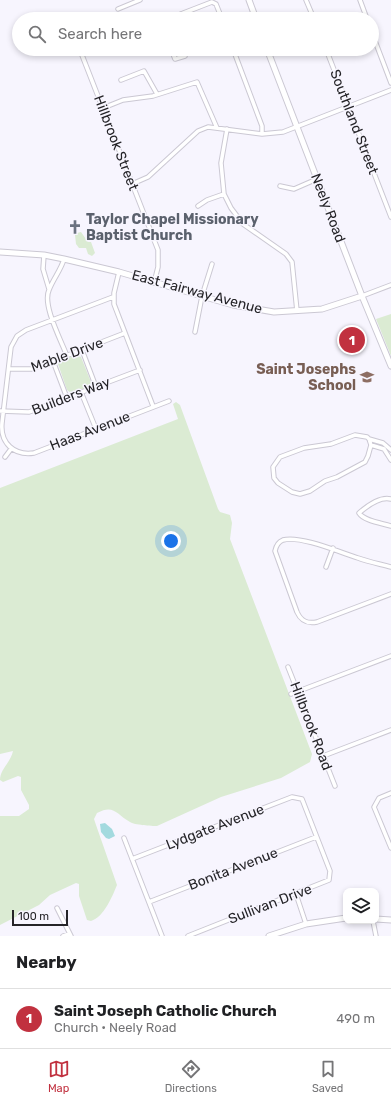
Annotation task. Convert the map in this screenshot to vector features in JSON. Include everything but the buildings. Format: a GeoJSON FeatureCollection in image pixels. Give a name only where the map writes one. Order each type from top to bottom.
{"type":"FeatureCollection","features":[{"type":"Feature","properties":{"kind":"street"},"geometry":{"type":"LineString","coordinates":[[118,9],[140,0]]}},
{"type":"Feature","properties":{"kind":"street"},"geometry":{"type":"LineString","coordinates":[[248,0],[253,12]]}},
{"type":"Feature","properties":{"kind":"street"},"geometry":{"type":"LineString","coordinates":[[306,0],[311,12]]}},
{"type":"Feature","properties":{"kind":"street"},"geometry":{"type":"LineString","coordinates":[[360,0],[364,12]]}},
{"type":"Feature","properties":{"kind":"street"},"geometry":{"type":"LineString","coordinates":[[187,12],[212,2],[217,6],[219,12]]}},
{"type":"Feature","properties":{"kind":"street"},"geometry":{"type":"LineString","coordinates":[[379,51],[391,83]]}},
{"type":"Feature","properties":{"kind":"street","name":"Hillbrook Street"},"geometry":{"type":"LineString","coordinates":[[82,56],[158,250],[158,267],[154,283]]}},
{"type":"Feature","properties":{"kind":"street"},"geometry":{"type":"LineString","coordinates":[[174,56],[175,59],[185,56]]}},
{"type":"Feature","properties":{"kind":"street"},"geometry":{"type":"LineString","coordinates":[[236,56],[262,126],[262,134]]}},
{"type":"Feature","properties":{"kind":"street","name":"Neely Road"},"geometry":{"type":"LineString","coordinates":[[270,56],[316,179],[391,366]]}},
{"type":"Feature","properties":{"kind":"street","name":"Southland Street"},"geometry":{"type":"LineString","coordinates":[[329,56],[391,217]]}},
{"type":"Feature","properties":{"kind":"street"},"geometry":{"type":"LineString","coordinates":[[121,80],[144,70],[157,94]]}},
{"type":"Feature","properties":{"kind":"street"},"geometry":{"type":"LineString","coordinates":[[103,108],[123,100],[157,94],[197,82],[217,128]]}},
{"type":"Feature","properties":{"kind":"street"},"geometry":{"type":"LineString","coordinates":[[132,184],[148,177],[198,131],[208,127],[262,134],[283,132],[391,90]]}},
{"type":"Feature","properties":{"kind":"street"},"geometry":{"type":"LineString","coordinates":[[227,129],[221,163],[224,194],[231,208],[243,224],[286,254],[292,262],[297,312]]}},
{"type":"Feature","properties":{"kind":"street"},"geometry":{"type":"LineString","coordinates":[[280,186],[294,189],[316,179]]}},
{"type":"Feature","properties":{"kind":"street"},"geometry":{"type":"LineString","coordinates":[[198,206],[207,200],[224,194]]}},
{"type":"Feature","properties":{"kind":"street","name":"East Fairway Avenue"},"geometry":{"type":"LineString","coordinates":[[0,252],[44,255],[64,259],[119,272],[202,296],[259,310],[274,312],[297,312],[334,306],[391,285]]}},
{"type":"Feature","properties":{"kind":"street"},"geometry":{"type":"LineString","coordinates":[[44,255],[43,266],[49,290],[48,304],[67,356]]}},
{"type":"Feature","properties":{"kind":"street"},"geometry":{"type":"LineString","coordinates":[[49,290],[55,277],[61,269],[64,259]]}},
{"type":"Feature","properties":{"kind":"street"},"geometry":{"type":"LineString","coordinates":[[195,332],[202,296],[212,264]]}},
{"type":"Feature","properties":{"kind":"street"},"geometry":{"type":"LineString","coordinates":[[119,272],[113,297],[125,333],[154,406]]}},
{"type":"Feature","properties":{"kind":"street"},"geometry":{"type":"LineString","coordinates":[[46,277],[55,277]]}},
{"type":"Feature","properties":{"kind":"street"},"geometry":{"type":"LineString","coordinates":[[5,456],[11,449],[6,443],[2,433],[2,411],[11,347],[17,336],[26,330],[53,319],[113,297]]}},
{"type":"Feature","properties":{"kind":"street","name":"Mable Drive"},"geometry":{"type":"LineString","coordinates":[[9,369],[30,370],[125,333]]}},
{"type":"Feature","properties":{"kind":"street"},"geometry":{"type":"LineString","coordinates":[[82,350],[96,387]]}},
{"type":"Feature","properties":{"kind":"street"},"geometry":{"type":"LineString","coordinates":[[53,362],[67,398]]}},
{"type":"Feature","properties":{"kind":"street","name":"Builders Way"},"geometry":{"type":"LineString","coordinates":[[2,411],[27,413],[140,370]]}},
{"type":"Feature","properties":{"kind":"street"},"geometry":{"type":"LineString","coordinates":[[81,392],[96,429]]}},
{"type":"Feature","properties":{"kind":"street","name":"Haas Avenue"},"geometry":{"type":"LineString","coordinates":[[11,449],[24,454],[34,453],[169,400]]}},
{"type":"Feature","properties":{"kind":"street"},"geometry":{"type":"LineString","coordinates":[[372,445],[365,462],[338,477],[320,483],[304,493],[292,492],[278,483],[274,478],[273,472],[276,462],[280,457],[304,448],[331,444],[355,435],[367,437],[372,445],[384,449],[391,460]]}},
{"type":"Feature","properties":{"kind":"street"},"geometry":{"type":"LineString","coordinates":[[369,440],[383,442],[391,450]]}},
{"type":"Feature","properties":{"kind":"street"},"geometry":{"type":"LineString","coordinates":[[391,499],[385,498],[378,500],[359,513],[360,516],[391,526]]}},
{"type":"Feature","properties":{"kind":"street"},"geometry":{"type":"LineString","coordinates":[[391,567],[357,558],[333,548],[288,539],[281,541],[275,547],[274,553],[297,612],[303,620],[310,623],[317,622],[391,594]]}},
{"type":"Feature","properties":{"kind":"street"},"geometry":{"type":"LineString","coordinates":[[326,567],[333,548]]}},
{"type":"Feature","properties":{"kind":"street"},"geometry":{"type":"LineString","coordinates":[[290,694],[391,656]]}},
{"type":"Feature","properties":{"kind":"street","name":"Hillbrook Road"},"geometry":{"type":"LineString","coordinates":[[288,667],[335,786]]}},
{"type":"Feature","properties":{"kind":"street"},"geometry":{"type":"LineString","coordinates":[[323,756],[391,730]]}},
{"type":"Feature","properties":{"kind":"street"},"geometry":{"type":"LineString","coordinates":[[391,793],[380,797],[375,802],[375,812],[391,848]]}},
{"type":"Feature","properties":{"kind":"street","name":"Lydgate Avenue"},"geometry":{"type":"LineString","coordinates":[[132,859],[290,798],[298,797],[302,800],[316,837]]}},
{"type":"Feature","properties":{"kind":"street","name":"Sullivan Drive"},"geometry":{"type":"LineString","coordinates":[[188,936],[329,880],[330,871],[316,837]]}},
{"type":"Feature","properties":{"kind":"street","name":"Bonita Avenue"},"geometry":{"type":"LineString","coordinates":[[149,902],[316,837]]}},
{"type":"Feature","properties":{"kind":"street"},"geometry":{"type":"LineString","coordinates":[[124,838],[162,936]]}},
{"type":"Feature","properties":{"kind":"street"},"geometry":{"type":"LineString","coordinates":[[296,894],[306,924]]}},
{"type":"Feature","properties":{"kind":"street"},"geometry":{"type":"LineString","coordinates":[[57,908],[70,935],[63,936]]}},
{"type":"Feature","properties":{"kind":"street"},"geometry":{"type":"LineString","coordinates":[[269,936],[306,924],[343,918]]}},
{"type":"Feature","properties":{"kind":"street"},"geometry":{"type":"LineString","coordinates":[[379,919],[391,920]]}},
{"type":"Feature","properties":{"kind":"street"},"geometry":{"type":"LineString","coordinates":[[374,924],[376,936]]}},
{"type":"Feature","properties":{"kind":"green space"},"geometry":{"type":"Polygon","coordinates":[[[81,232],[88,242],[91,242],[95,253],[92,256],[88,254],[86,248],[79,248],[76,244],[75,235],[81,232]]]}},
{"type":"Feature","properties":{"kind":"green space"},"geometry":{"type":"Polygon","coordinates":[[[391,314],[391,356],[376,319],[391,314]]]}},
{"type":"Feature","properties":{"kind":"green space"},"geometry":{"type":"Polygon","coordinates":[[[76,355],[81,357],[91,382],[89,387],[71,393],[67,390],[58,364],[60,361],[76,355]]]}},
{"type":"Feature","properties":{"kind":"green space"},"geometry":{"type":"Polygon","coordinates":[[[176,402],[180,405],[218,509],[220,512],[230,515],[232,523],[230,539],[312,754],[310,762],[281,778],[221,797],[157,826],[132,823],[115,811],[107,809],[97,813],[94,819],[117,885],[104,911],[96,919],[91,921],[87,920],[79,896],[79,884],[76,883],[50,895],[39,905],[0,925],[0,816],[19,816],[29,809],[29,805],[21,790],[21,777],[18,776],[3,782],[0,780],[0,776],[13,751],[0,754],[0,488],[178,419],[173,404],[176,402]]]}},
{"type":"Feature","properties":{"kind":"water"},"geometry":{"type":"Polygon","coordinates":[[[105,823],[112,829],[115,836],[109,839],[106,838],[101,832],[100,824],[105,823]]]}},
{"type":"Feature","properties":{"kind":"place","name":"Taylor Chapel Missionary Baptist Church"},"geometry":{"type":"Point","coordinates":[75,227]}},
{"type":"Feature","properties":{"kind":"place","name":"Saint Joseph Catholic Church"},"geometry":{"type":"Point","coordinates":[352,340]}},
{"type":"Feature","properties":{"kind":"place","name":"Saint Josephs School"},"geometry":{"type":"Point","coordinates":[367,377]}}]}
